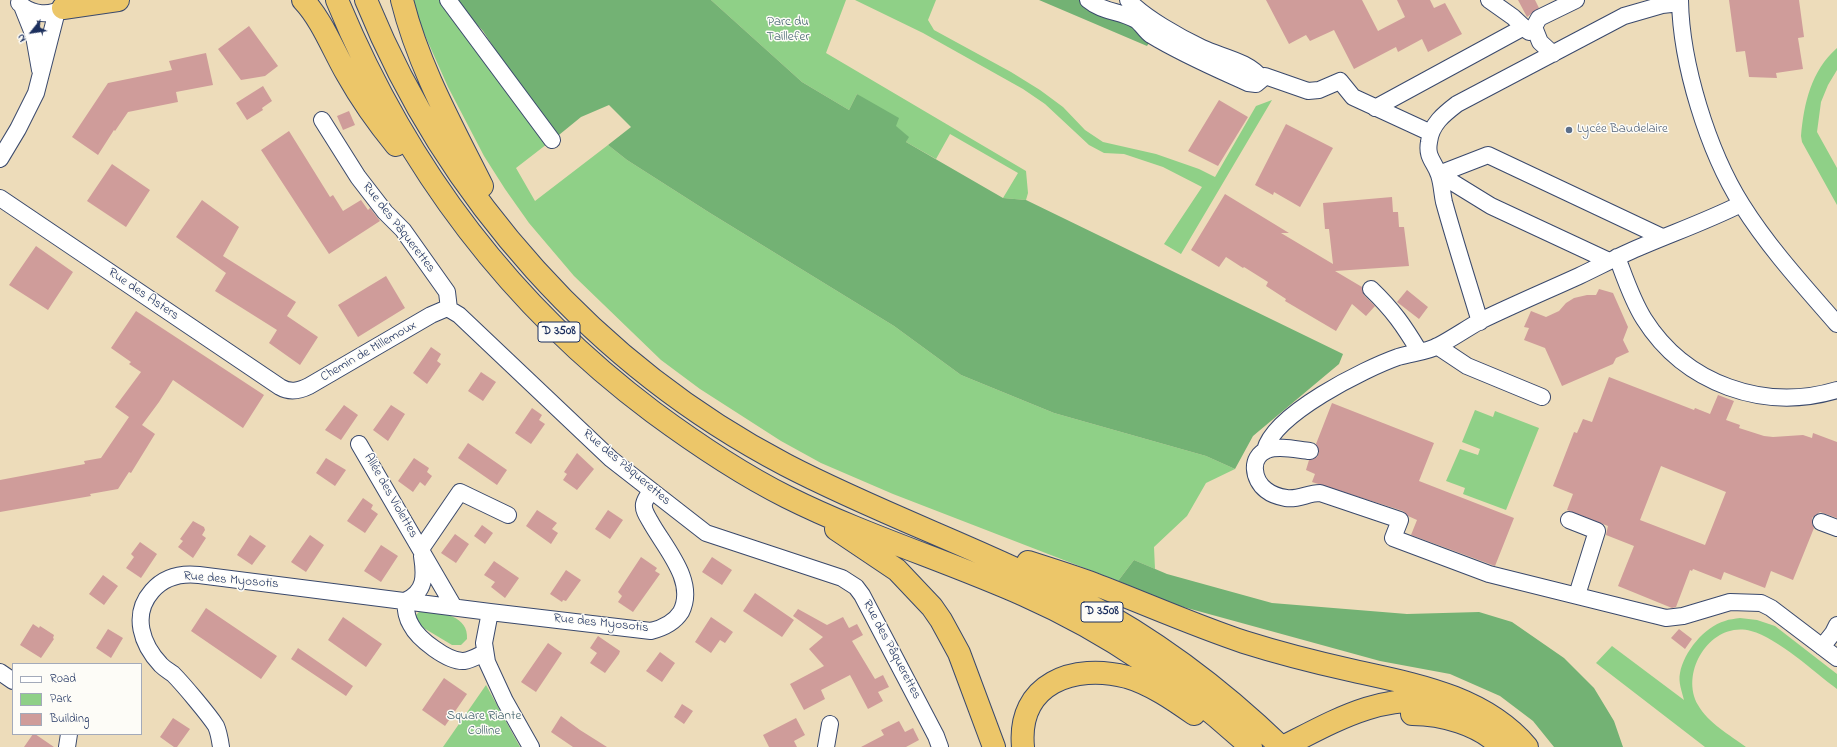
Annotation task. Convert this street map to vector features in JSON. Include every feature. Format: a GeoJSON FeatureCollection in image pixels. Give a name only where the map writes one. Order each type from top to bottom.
{"type":"FeatureCollection","features":[{"type":"Feature","properties":{"kind":"highway"},"geometry":{"type":"LineString","coordinates":[[64,6],[118,0]]}},
{"type":"Feature","properties":{"kind":"highway"},"geometry":{"type":"LineString","coordinates":[[303,0],[322,28],[359,94],[384,131],[462,224]]}},
{"type":"Feature","properties":{"kind":"highway","name":"D 3508"},"geometry":{"type":"LineString","coordinates":[[337,0],[360,53],[394,118],[428,174],[462,224],[534,308],[596,366],[644,405],[693,441],[750,477],[787,497],[822,513],[1025,595],[1078,621],[1121,646],[1166,675],[1251,747]]}},
{"type":"Feature","properties":{"kind":"highway","name":"D 3508"},"geometry":{"type":"LineString","coordinates":[[366,0],[390,55],[409,92],[462,177],[506,235],[548,283],[589,324],[640,369],[686,404],[738,438],[787,465],[840,492],[1010,566],[1079,599],[1126,626],[1202,679],[1279,745]]}},
{"type":"Feature","properties":{"kind":"highway"},"geometry":{"type":"LineString","coordinates":[[402,0],[410,29],[438,97],[506,235]]}},
{"type":"Feature","properties":{"kind":"highway"},"geometry":{"type":"LineString","coordinates":[[787,497],[886,561],[924,598],[941,620],[959,653],[994,747]]}},
{"type":"Feature","properties":{"kind":"highway"},"geometry":{"type":"LineString","coordinates":[[909,521],[1094,584],[1229,637],[1272,651],[1330,666],[1422,686],[1450,696],[1478,708],[1503,724],[1527,747]]}},
{"type":"Feature","properties":{"kind":"highway"},"geometry":{"type":"LineString","coordinates":[[1023,747],[1024,722],[1033,700],[1043,689],[1055,681],[1067,676],[1089,672],[1111,674],[1128,678],[1152,687],[1182,705],[1237,747]]}},
{"type":"Feature","properties":{"kind":"highway"},"geometry":{"type":"LineString","coordinates":[[1279,745],[1354,712],[1394,701],[1432,701],[1478,708]]}},
{"type":"Feature","properties":{"kind":"highway"},"geometry":{"type":"LineString","coordinates":[[1315,747],[1353,728],[1372,721],[1406,714],[1436,716],[1457,722],[1480,732],[1501,747]]}},
{"type":"Feature","properties":{"kind":"street"},"geometry":{"type":"LineString","coordinates":[[448,0],[552,140]]}},
{"type":"Feature","properties":{"kind":"street"},"geometry":{"type":"LineString","coordinates":[[1088,0],[1094,5],[1124,15],[1136,21],[1147,32],[1178,51],[1248,83],[1256,84],[1265,76],[1308,91],[1319,90],[1340,81],[1353,97],[1431,133]]}},
{"type":"Feature","properties":{"kind":"street"},"geometry":{"type":"LineString","coordinates":[[1128,0],[1149,18],[1202,48],[1252,69],[1262,78]]}},
{"type":"Feature","properties":{"kind":"street"},"geometry":{"type":"LineString","coordinates":[[1375,108],[1527,30],[1513,17],[1489,0]]}},
{"type":"Feature","properties":{"kind":"street"},"geometry":{"type":"LineString","coordinates":[[1553,54],[1540,42],[1534,27],[1539,18],[1576,0]]}},
{"type":"Feature","properties":{"kind":"street"},"geometry":{"type":"LineString","coordinates":[[1480,322],[1444,202],[1439,174],[1431,161],[1428,151],[1431,133],[1436,123],[1445,113],[1457,104],[1624,16],[1662,5],[1680,2],[1689,68],[1696,95],[1718,157],[1741,204],[1771,246],[1837,324]]}},
{"type":"Feature","properties":{"kind":"street"},"geometry":{"type":"LineString","coordinates":[[19,3],[35,12],[42,13],[64,6]]}},
{"type":"Feature","properties":{"kind":"street"},"geometry":{"type":"LineString","coordinates":[[19,3],[34,36],[42,76]]}},
{"type":"Feature","properties":{"kind":"street"},"geometry":{"type":"LineString","coordinates":[[0,159],[28,112],[42,76],[64,6]]}},
{"type":"Feature","properties":{"kind":"street","name":"Rue des Pâquerettes"},"geometry":{"type":"LineString","coordinates":[[322,120],[358,177],[385,212],[403,230],[447,292],[449,310],[459,315],[611,459],[706,533],[842,578],[856,587],[862,595],[936,736],[940,747]]}},
{"type":"Feature","properties":{"kind":"street"},"geometry":{"type":"LineString","coordinates":[[1439,174],[1488,155],[1662,237]]}},
{"type":"Feature","properties":{"kind":"street"},"geometry":{"type":"LineString","coordinates":[[1439,174],[1491,206],[1613,259],[1644,318],[1667,348],[1696,372],[1730,389],[1765,397],[1801,397],[1837,390]]}},
{"type":"Feature","properties":{"kind":"street","name":"Rue des Asters"},"geometry":{"type":"LineString","coordinates":[[0,198],[287,390]]}},
{"type":"Feature","properties":{"kind":"street"},"geometry":{"type":"LineString","coordinates":[[1265,450],[1267,442],[1274,433],[1298,412],[1334,388],[1372,368],[1399,357],[1437,346],[1480,322],[1613,259],[1662,237],[1678,233],[1741,204]]}},
{"type":"Feature","properties":{"kind":"street"},"geometry":{"type":"LineString","coordinates":[[1371,290],[1395,314],[1419,351]]}},
{"type":"Feature","properties":{"kind":"street","name":"Chemin de Millemoux"},"geometry":{"type":"LineString","coordinates":[[287,390],[297,391],[309,386],[431,315],[445,309],[449,310]]}},
{"type":"Feature","properties":{"kind":"street"},"geometry":{"type":"LineString","coordinates":[[1437,346],[1467,366],[1542,397]]}},
{"type":"Feature","properties":{"kind":"street","name":"Allée des Violettes"},"geometry":{"type":"LineString","coordinates":[[359,444],[454,607]]}},
{"type":"Feature","properties":{"kind":"street"},"geometry":{"type":"LineString","coordinates":[[1310,451],[1275,448],[1265,450],[1258,456],[1254,468],[1261,485],[1270,493],[1287,498],[1295,498],[1311,493],[1320,493],[1400,520],[1393,538],[1489,574],[1666,618],[1683,616],[1730,602],[1761,603],[1771,608],[1837,658]]}},
{"type":"Feature","properties":{"kind":"street","name":"Rue des Myosotis"},"geometry":{"type":"LineString","coordinates":[[221,747],[219,735],[212,721],[175,676],[162,667],[152,654],[143,638],[140,618],[142,609],[146,600],[158,585],[175,576],[194,575],[642,631],[659,629],[673,621],[683,607],[686,589],[680,572],[651,523],[644,508],[646,498],[652,491]]}},
{"type":"Feature","properties":{"kind":"street"},"geometry":{"type":"LineString","coordinates":[[421,549],[460,492],[508,515]]}},
{"type":"Feature","properties":{"kind":"street"},"geometry":{"type":"LineString","coordinates":[[1569,520],[1597,531],[1577,595]]}},
{"type":"Feature","properties":{"kind":"street"},"geometry":{"type":"LineString","coordinates":[[1821,522],[1837,528]]}},
{"type":"Feature","properties":{"kind":"street","name":"Allée des Violettes"},"geometry":{"type":"LineString","coordinates":[[405,601],[416,595],[423,584],[425,571],[421,549]]}},
{"type":"Feature","properties":{"kind":"street"},"geometry":{"type":"LineString","coordinates":[[405,601],[406,615],[411,626],[417,634],[435,649],[456,660],[465,661],[484,653]]}},
{"type":"Feature","properties":{"kind":"street"},"geometry":{"type":"LineString","coordinates":[[490,612],[484,653],[490,671],[531,747]]}},
{"type":"Feature","properties":{"kind":"street"},"geometry":{"type":"LineString","coordinates":[[1822,647],[1834,633],[1837,625]]}},
{"type":"Feature","properties":{"kind":"street"},"geometry":{"type":"LineString","coordinates":[[0,672],[12,680]]}},
{"type":"Feature","properties":{"kind":"street"},"geometry":{"type":"LineString","coordinates":[[826,747],[830,724]]}},
{"type":"Feature","properties":{"kind":"street"},"geometry":{"type":"LineString","coordinates":[[67,747],[69,735]]}},
{"type":"Feature","properties":{"kind":"green space"},"geometry":{"type":"Polygon","coordinates":[[[413,0],[441,0],[547,144],[516,168],[535,201],[608,145],[627,160],[710,213],[894,326],[961,375],[1054,413],[1206,456],[1235,469],[1206,483],[1187,516],[1154,547],[1155,569],[1134,560],[1118,581],[893,494],[821,463],[781,441],[700,389],[661,360],[574,276],[529,223],[484,156],[448,87],[420,24],[413,0]]]}},
{"type":"Feature","properties":{"kind":"green space"},"geometry":{"type":"Polygon","coordinates":[[[454,0],[711,0],[802,82],[849,110],[857,94],[899,118],[896,126],[909,137],[906,142],[1003,198],[1026,200],[1343,354],[1339,364],[1253,436],[1235,469],[1206,456],[1054,413],[961,375],[894,326],[627,160],[608,145],[631,127],[609,105],[581,117],[554,139],[483,31],[454,0]]]}},
{"type":"Feature","properties":{"kind":"green space","name":"Parc du Taillefer"},"geometry":{"type":"Polygon","coordinates":[[[711,0],[846,0],[826,53],[1026,171],[1028,193],[1026,200],[1003,198],[1018,173],[950,134],[936,159],[906,142],[908,137],[857,94],[849,110],[802,82],[711,0]]]}},
{"type":"Feature","properties":{"kind":"green space"},"geometry":{"type":"Polygon","coordinates":[[[855,0],[936,0],[928,20],[934,30],[1011,72],[1040,90],[1063,107],[1085,130],[1103,142],[1156,154],[1199,169],[1215,177],[1256,106],[1272,100],[1181,254],[1164,244],[1202,187],[1163,167],[1124,154],[1104,153],[1089,145],[1045,104],[1023,89],[923,33],[855,0]]]}},
{"type":"Feature","properties":{"kind":"green space"},"geometry":{"type":"Polygon","coordinates":[[[1039,0],[1082,0],[1142,31],[1150,41],[1147,46],[1039,0]]]}},
{"type":"Feature","properties":{"kind":"green space"},"geometry":{"type":"Polygon","coordinates":[[[1837,48],[1837,70],[1828,85],[1821,102],[1817,132],[1837,168],[1837,205],[1802,142],[1801,136],[1804,112],[1810,88],[1821,67],[1837,48]]]}},
{"type":"Feature","properties":{"kind":"green space"},"geometry":{"type":"Polygon","coordinates":[[[1475,410],[1493,417],[1495,411],[1539,428],[1506,510],[1463,494],[1465,488],[1446,481],[1460,449],[1478,455],[1480,449],[1462,442],[1475,410]]]}},
{"type":"Feature","properties":{"kind":"green space"},"geometry":{"type":"Polygon","coordinates":[[[1134,560],[1167,574],[1272,603],[1407,614],[1479,612],[1512,622],[1564,658],[1594,688],[1614,721],[1623,747],[1554,747],[1533,721],[1500,696],[1450,674],[1380,661],[1176,605],[1118,581],[1134,560]]]}},
{"type":"Feature","properties":{"kind":"green space"},"geometry":{"type":"Polygon","coordinates":[[[419,612],[434,612],[457,619],[463,624],[467,639],[461,645],[452,645],[417,624],[415,616],[419,612]]]}},
{"type":"Feature","properties":{"kind":"green space"},"geometry":{"type":"Polygon","coordinates":[[[1740,618],[1757,620],[1775,626],[1837,674],[1837,689],[1796,656],[1773,641],[1751,631],[1737,630],[1724,633],[1712,641],[1703,651],[1696,664],[1693,678],[1693,692],[1698,705],[1707,717],[1746,747],[1705,747],[1596,663],[1612,646],[1684,700],[1680,687],[1680,673],[1682,665],[1690,649],[1696,641],[1717,624],[1727,620],[1740,618]]]}},
{"type":"Feature","properties":{"kind":"green space","name":"Square Riante Colline"},"geometry":{"type":"Polygon","coordinates":[[[486,685],[520,747],[443,747],[486,685]]]}},
{"type":"Feature","properties":{"kind":"building"},"geometry":{"type":"Polygon","coordinates":[[[1266,0],[1362,0],[1378,31],[1405,17],[1397,0],[1430,0],[1434,8],[1445,3],[1462,34],[1428,52],[1422,39],[1398,52],[1396,47],[1354,69],[1334,30],[1310,41],[1306,35],[1289,44],[1266,0]]]}},
{"type":"Feature","properties":{"kind":"building"},"geometry":{"type":"Polygon","coordinates":[[[1518,0],[1535,0],[1539,8],[1527,17],[1518,0]]]}},
{"type":"Feature","properties":{"kind":"building"},"geometry":{"type":"Polygon","coordinates":[[[1729,0],[1799,0],[1804,37],[1798,38],[1803,69],[1776,73],[1777,78],[1749,77],[1745,51],[1736,52],[1729,0]]]}},
{"type":"Feature","properties":{"kind":"building"},"geometry":{"type":"Polygon","coordinates":[[[249,26],[278,66],[265,76],[241,80],[218,49],[249,26]]]}},
{"type":"Feature","properties":{"kind":"building"},"geometry":{"type":"Polygon","coordinates":[[[206,53],[213,85],[176,92],[178,102],[128,112],[98,155],[72,137],[108,83],[172,70],[169,61],[206,53]]]}},
{"type":"Feature","properties":{"kind":"building"},"geometry":{"type":"Polygon","coordinates":[[[263,86],[272,101],[262,108],[263,110],[247,120],[236,103],[263,86]]]}},
{"type":"Feature","properties":{"kind":"building"},"geometry":{"type":"Polygon","coordinates":[[[1219,100],[1248,117],[1218,166],[1188,151],[1219,100]]]}},
{"type":"Feature","properties":{"kind":"building"},"geometry":{"type":"Polygon","coordinates":[[[349,111],[355,125],[343,130],[337,116],[349,111]]]}},
{"type":"Feature","properties":{"kind":"building"},"geometry":{"type":"Polygon","coordinates":[[[1286,124],[1333,148],[1300,207],[1274,192],[1273,195],[1255,185],[1286,124]]]}},
{"type":"Feature","properties":{"kind":"building"},"geometry":{"type":"Polygon","coordinates":[[[289,131],[330,197],[333,195],[343,211],[361,200],[368,210],[370,208],[380,221],[329,254],[261,150],[289,131]]]}},
{"type":"Feature","properties":{"kind":"building"},"geometry":{"type":"Polygon","coordinates":[[[112,164],[150,190],[126,227],[87,201],[112,164]]]}},
{"type":"Feature","properties":{"kind":"building"},"geometry":{"type":"Polygon","coordinates":[[[1225,194],[1289,233],[1281,233],[1333,264],[1329,229],[1325,229],[1323,203],[1392,197],[1393,212],[1398,212],[1399,227],[1404,227],[1409,266],[1335,271],[1362,287],[1364,295],[1375,306],[1366,316],[1352,304],[1336,331],[1285,301],[1286,299],[1266,286],[1268,282],[1244,267],[1243,268],[1226,257],[1219,267],[1191,250],[1225,194]]]}},
{"type":"Feature","properties":{"kind":"building"},"geometry":{"type":"Polygon","coordinates":[[[202,200],[239,227],[223,256],[296,302],[287,316],[318,337],[300,365],[269,343],[277,330],[215,291],[226,273],[176,237],[202,200]]]}},
{"type":"Feature","properties":{"kind":"building"},"geometry":{"type":"Polygon","coordinates":[[[36,246],[73,272],[48,310],[9,285],[36,246]]]}},
{"type":"Feature","properties":{"kind":"building"},"geometry":{"type":"Polygon","coordinates":[[[386,276],[405,308],[358,337],[338,305],[386,276]]]}},
{"type":"Feature","properties":{"kind":"building"},"geometry":{"type":"Polygon","coordinates":[[[1599,289],[1613,293],[1628,327],[1623,340],[1629,352],[1616,358],[1613,364],[1562,386],[1545,348],[1524,340],[1529,328],[1524,327],[1531,311],[1546,317],[1559,311],[1566,303],[1574,298],[1587,295],[1596,295],[1599,289]]]}},
{"type":"Feature","properties":{"kind":"building"},"geometry":{"type":"Polygon","coordinates":[[[1407,290],[1428,307],[1419,319],[1397,302],[1407,290]]]}},
{"type":"Feature","properties":{"kind":"building"},"geometry":{"type":"Polygon","coordinates":[[[136,311],[264,395],[243,428],[173,380],[142,425],[155,434],[131,473],[129,472],[118,489],[90,494],[91,496],[0,512],[0,480],[85,464],[84,461],[101,458],[129,417],[115,407],[141,372],[129,364],[131,362],[111,348],[136,311]]]}},
{"type":"Feature","properties":{"kind":"building"},"geometry":{"type":"Polygon","coordinates":[[[431,347],[441,354],[437,361],[441,364],[427,384],[413,373],[431,347]]]}},
{"type":"Feature","properties":{"kind":"building"},"geometry":{"type":"Polygon","coordinates":[[[481,372],[496,382],[483,401],[468,391],[481,372]]]}},
{"type":"Feature","properties":{"kind":"building"},"geometry":{"type":"Polygon","coordinates":[[[1609,377],[1694,410],[1695,408],[1710,414],[1718,395],[1734,401],[1726,420],[1740,425],[1739,428],[1764,436],[1773,437],[1803,435],[1812,438],[1813,433],[1837,442],[1837,518],[1820,512],[1812,518],[1814,528],[1793,580],[1771,571],[1765,588],[1724,572],[1721,580],[1693,569],[1692,571],[1690,570],[1676,607],[1672,608],[1618,586],[1634,546],[1606,535],[1608,526],[1567,510],[1573,494],[1553,486],[1574,432],[1577,433],[1583,419],[1592,422],[1609,377]],[[1661,466],[1640,520],[1705,545],[1726,492],[1661,466]]]}},
{"type":"Feature","properties":{"kind":"building"},"geometry":{"type":"Polygon","coordinates":[[[1332,403],[1434,443],[1419,481],[1514,518],[1495,566],[1411,535],[1417,520],[1408,516],[1403,511],[1312,482],[1315,474],[1306,470],[1309,460],[1317,457],[1319,452],[1316,444],[1332,403]]]}},
{"type":"Feature","properties":{"kind":"building"},"geometry":{"type":"Polygon","coordinates":[[[344,405],[358,415],[341,440],[325,430],[344,405]]]}},
{"type":"Feature","properties":{"kind":"building"},"geometry":{"type":"Polygon","coordinates":[[[391,405],[405,414],[388,441],[373,430],[391,405]]]}},
{"type":"Feature","properties":{"kind":"building"},"geometry":{"type":"Polygon","coordinates":[[[532,408],[542,415],[539,420],[545,424],[531,444],[515,433],[532,408]]]}},
{"type":"Feature","properties":{"kind":"building"},"geometry":{"type":"Polygon","coordinates":[[[468,443],[507,470],[497,485],[458,458],[468,443]]]}},
{"type":"Feature","properties":{"kind":"building"},"geometry":{"type":"Polygon","coordinates":[[[577,453],[594,469],[577,490],[563,480],[567,474],[564,472],[577,453]]]}},
{"type":"Feature","properties":{"kind":"building"},"geometry":{"type":"Polygon","coordinates":[[[326,458],[346,470],[335,486],[316,473],[326,458]]]}},
{"type":"Feature","properties":{"kind":"building"},"geometry":{"type":"Polygon","coordinates":[[[414,458],[429,468],[427,472],[432,476],[425,486],[420,482],[413,492],[398,481],[414,458]]]}},
{"type":"Feature","properties":{"kind":"building"},"geometry":{"type":"Polygon","coordinates":[[[363,498],[373,505],[371,509],[378,514],[365,533],[347,521],[363,498]]]}},
{"type":"Feature","properties":{"kind":"building"},"geometry":{"type":"Polygon","coordinates":[[[537,510],[557,523],[552,529],[558,533],[551,544],[526,526],[537,510]]]}},
{"type":"Feature","properties":{"kind":"building"},"geometry":{"type":"Polygon","coordinates":[[[608,510],[623,520],[610,539],[595,529],[608,510]]]}},
{"type":"Feature","properties":{"kind":"building"},"geometry":{"type":"Polygon","coordinates":[[[193,521],[204,527],[205,530],[202,535],[206,538],[193,558],[178,547],[183,541],[180,539],[193,521]]]}},
{"type":"Feature","properties":{"kind":"building"},"geometry":{"type":"Polygon","coordinates":[[[482,525],[493,533],[485,544],[474,536],[482,525]]]}},
{"type":"Feature","properties":{"kind":"building"},"geometry":{"type":"Polygon","coordinates":[[[455,534],[469,544],[456,563],[441,553],[455,534]]]}},
{"type":"Feature","properties":{"kind":"building"},"geometry":{"type":"Polygon","coordinates":[[[250,535],[266,546],[252,565],[237,555],[250,535]]]}},
{"type":"Feature","properties":{"kind":"building"},"geometry":{"type":"Polygon","coordinates":[[[310,535],[324,545],[306,572],[291,562],[310,535]]]}},
{"type":"Feature","properties":{"kind":"building"},"geometry":{"type":"Polygon","coordinates":[[[140,542],[157,554],[141,578],[126,568],[134,557],[131,554],[140,542]]]}},
{"type":"Feature","properties":{"kind":"building"},"geometry":{"type":"Polygon","coordinates":[[[381,545],[398,556],[381,582],[364,571],[381,545]]]}},
{"type":"Feature","properties":{"kind":"building"},"geometry":{"type":"Polygon","coordinates":[[[641,557],[657,568],[655,571],[660,574],[633,612],[618,602],[622,596],[618,592],[641,557]]]}},
{"type":"Feature","properties":{"kind":"building"},"geometry":{"type":"Polygon","coordinates":[[[712,557],[732,570],[722,585],[702,572],[712,557]]]}},
{"type":"Feature","properties":{"kind":"building"},"geometry":{"type":"Polygon","coordinates":[[[494,561],[519,578],[505,598],[491,587],[495,582],[484,575],[494,561]]]}},
{"type":"Feature","properties":{"kind":"building"},"geometry":{"type":"Polygon","coordinates":[[[566,570],[581,580],[566,601],[563,600],[562,602],[550,594],[566,570]]]}},
{"type":"Feature","properties":{"kind":"building"},"geometry":{"type":"Polygon","coordinates":[[[103,575],[118,586],[104,605],[89,594],[103,575]]]}},
{"type":"Feature","properties":{"kind":"building"},"geometry":{"type":"Polygon","coordinates":[[[755,593],[794,620],[782,637],[743,611],[755,593]]]}},
{"type":"Feature","properties":{"kind":"building"},"geometry":{"type":"Polygon","coordinates":[[[206,608],[277,656],[261,679],[191,631],[206,608]]]}},
{"type":"Feature","properties":{"kind":"building"},"geometry":{"type":"Polygon","coordinates":[[[798,609],[827,625],[843,617],[849,628],[857,624],[863,635],[852,641],[875,679],[883,675],[889,687],[878,692],[883,701],[868,709],[850,675],[821,690],[825,699],[804,710],[790,684],[824,666],[809,649],[823,637],[793,616],[798,609]]]}},
{"type":"Feature","properties":{"kind":"building"},"geometry":{"type":"Polygon","coordinates":[[[343,617],[382,644],[366,667],[328,640],[343,617]]]}},
{"type":"Feature","properties":{"kind":"building"},"geometry":{"type":"Polygon","coordinates":[[[711,617],[733,632],[725,643],[720,640],[711,653],[695,642],[711,617]]]}},
{"type":"Feature","properties":{"kind":"building"},"geometry":{"type":"Polygon","coordinates":[[[33,624],[39,628],[40,626],[54,635],[54,639],[41,658],[20,645],[33,624]]]}},
{"type":"Feature","properties":{"kind":"building"},"geometry":{"type":"Polygon","coordinates":[[[108,629],[123,638],[111,658],[96,648],[108,629]]]}},
{"type":"Feature","properties":{"kind":"building"},"geometry":{"type":"Polygon","coordinates":[[[1679,629],[1692,639],[1685,649],[1671,638],[1679,629]]]}},
{"type":"Feature","properties":{"kind":"building"},"geometry":{"type":"Polygon","coordinates":[[[598,636],[620,651],[605,673],[590,663],[597,653],[590,648],[598,636]]]}},
{"type":"Feature","properties":{"kind":"building"},"geometry":{"type":"Polygon","coordinates":[[[548,643],[562,653],[536,692],[521,682],[548,643]]]}},
{"type":"Feature","properties":{"kind":"building"},"geometry":{"type":"Polygon","coordinates":[[[298,648],[353,686],[346,696],[291,659],[298,648]]]}},
{"type":"Feature","properties":{"kind":"building"},"geometry":{"type":"Polygon","coordinates":[[[660,652],[675,663],[662,682],[646,671],[660,652]]]}},
{"type":"Feature","properties":{"kind":"building"},"geometry":{"type":"Polygon","coordinates":[[[444,678],[467,694],[445,726],[422,710],[444,678]]]}},
{"type":"Feature","properties":{"kind":"building"},"geometry":{"type":"Polygon","coordinates":[[[682,704],[693,711],[684,724],[674,717],[682,704]]]}},
{"type":"Feature","properties":{"kind":"building"},"geometry":{"type":"Polygon","coordinates":[[[561,716],[607,747],[573,747],[551,732],[561,716]]]}},
{"type":"Feature","properties":{"kind":"building"},"geometry":{"type":"Polygon","coordinates":[[[173,718],[190,729],[177,747],[174,747],[160,737],[173,718]]]}},
{"type":"Feature","properties":{"kind":"building"},"geometry":{"type":"Polygon","coordinates":[[[796,718],[805,735],[794,741],[797,747],[769,747],[763,735],[796,718]]]}},
{"type":"Feature","properties":{"kind":"building"},"geometry":{"type":"Polygon","coordinates":[[[899,721],[905,732],[913,728],[919,740],[906,747],[861,747],[884,735],[881,730],[899,721]]]}},
{"type":"Feature","properties":{"kind":"building"},"geometry":{"type":"Polygon","coordinates":[[[32,735],[36,735],[54,747],[24,747],[32,735]]]}},
{"type":"Feature","properties":{"kind":"place","name":"Lycée Baudelaire"},"geometry":{"type":"Point","coordinates":[1569,130]}}]}
